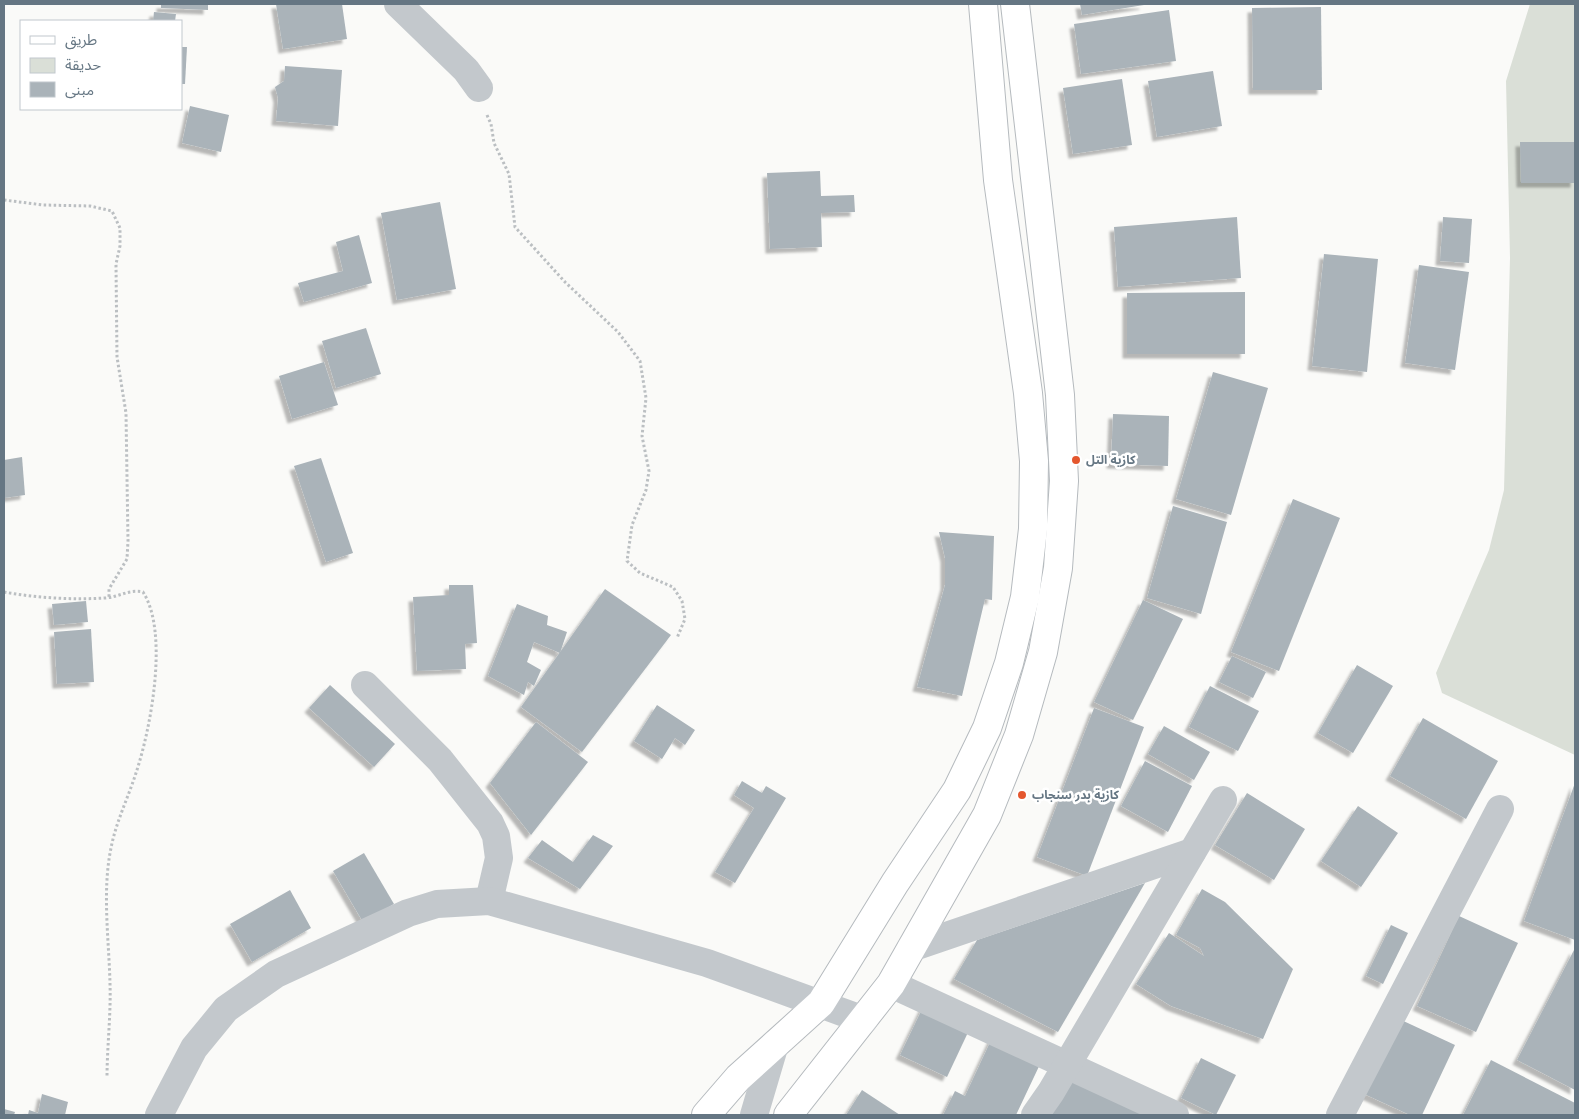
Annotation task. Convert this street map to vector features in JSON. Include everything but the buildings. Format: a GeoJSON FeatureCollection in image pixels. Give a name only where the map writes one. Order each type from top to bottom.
{"type":"FeatureCollection","features":[{"type":"Feature","properties":{"kind":"main road"},"geometry":{"type":"LineString","coordinates":[[706,1115],[738,1078],[821,1003],[895,883],[957,790],[987,728],[1006,673],[1025,597],[1033,529],[1034,461],[1028,393],[998,180],[983,4]]}},
{"type":"Feature","properties":{"kind":"main road"},"geometry":{"type":"LineString","coordinates":[[788,1115],[891,984],[987,815],[1019,735],[1043,652],[1058,568],[1064,482],[1060,395],[1016,4]]}},
{"type":"Feature","properties":{"kind":"street"},"geometry":{"type":"LineString","coordinates":[[398,4],[466,70],[479,88]]}},
{"type":"Feature","properties":{"kind":"street"},"geometry":{"type":"LineString","coordinates":[[365,685],[440,760],[490,823],[496,836],[499,858],[489,901]]}},
{"type":"Feature","properties":{"kind":"street"},"geometry":{"type":"LineString","coordinates":[[1034,1115],[1051,1092],[1065,1064],[1223,800]]}},
{"type":"Feature","properties":{"kind":"street"},"geometry":{"type":"LineString","coordinates":[[1340,1115],[1500,809]]}},
{"type":"Feature","properties":{"kind":"street"},"geometry":{"type":"LineString","coordinates":[[911,948],[1192,852]]}},
{"type":"Feature","properties":{"kind":"street"},"geometry":{"type":"LineString","coordinates":[[159,1115],[194,1048],[226,1009],[276,974],[408,913],[437,904],[489,901],[707,963],[864,1020]]}},
{"type":"Feature","properties":{"kind":"street"},"geometry":{"type":"LineString","coordinates":[[891,984],[1175,1115]]}},
{"type":"Feature","properties":{"kind":"street"},"geometry":{"type":"LineString","coordinates":[[754,1115],[775,1044]]}},
{"type":"Feature","properties":{"kind":"path"},"geometry":{"type":"LineString","coordinates":[[479,88],[484,108],[491,124],[494,143],[509,174],[515,227],[565,282],[618,332],[640,361],[646,398],[642,436],[650,471],[646,490],[632,524],[627,561],[640,573],[672,587],[682,601],[686,619],[677,638]]}},
{"type":"Feature","properties":{"kind":"path"},"geometry":{"type":"LineString","coordinates":[[4,200],[43,205],[90,206],[112,211],[120,228],[120,246],[116,264],[117,357],[126,413],[128,541],[127,559],[110,589],[109,598]]}},
{"type":"Feature","properties":{"kind":"path"},"geometry":{"type":"LineString","coordinates":[[4,592],[50,598],[109,598],[119,597],[127,591],[143,592],[150,603],[154,619],[156,660],[150,716],[142,755],[120,812],[111,848],[107,888],[110,984],[107,1078]]}},
{"type":"Feature","properties":{"kind":"green space"},"geometry":{"type":"Polygon","coordinates":[[[1530,4],[1575,4],[1575,755],[1442,693],[1436,673],[1489,550],[1504,490],[1510,258],[1506,81],[1530,4]]]}},
{"type":"Feature","properties":{"kind":"place","name":"كازية التل"},"geometry":{"type":"Point","coordinates":[1076,460]}},
{"type":"Feature","properties":{"kind":"place","name":"كازية بدر سنجاب"},"geometry":{"type":"Point","coordinates":[1022,795]}}]}
